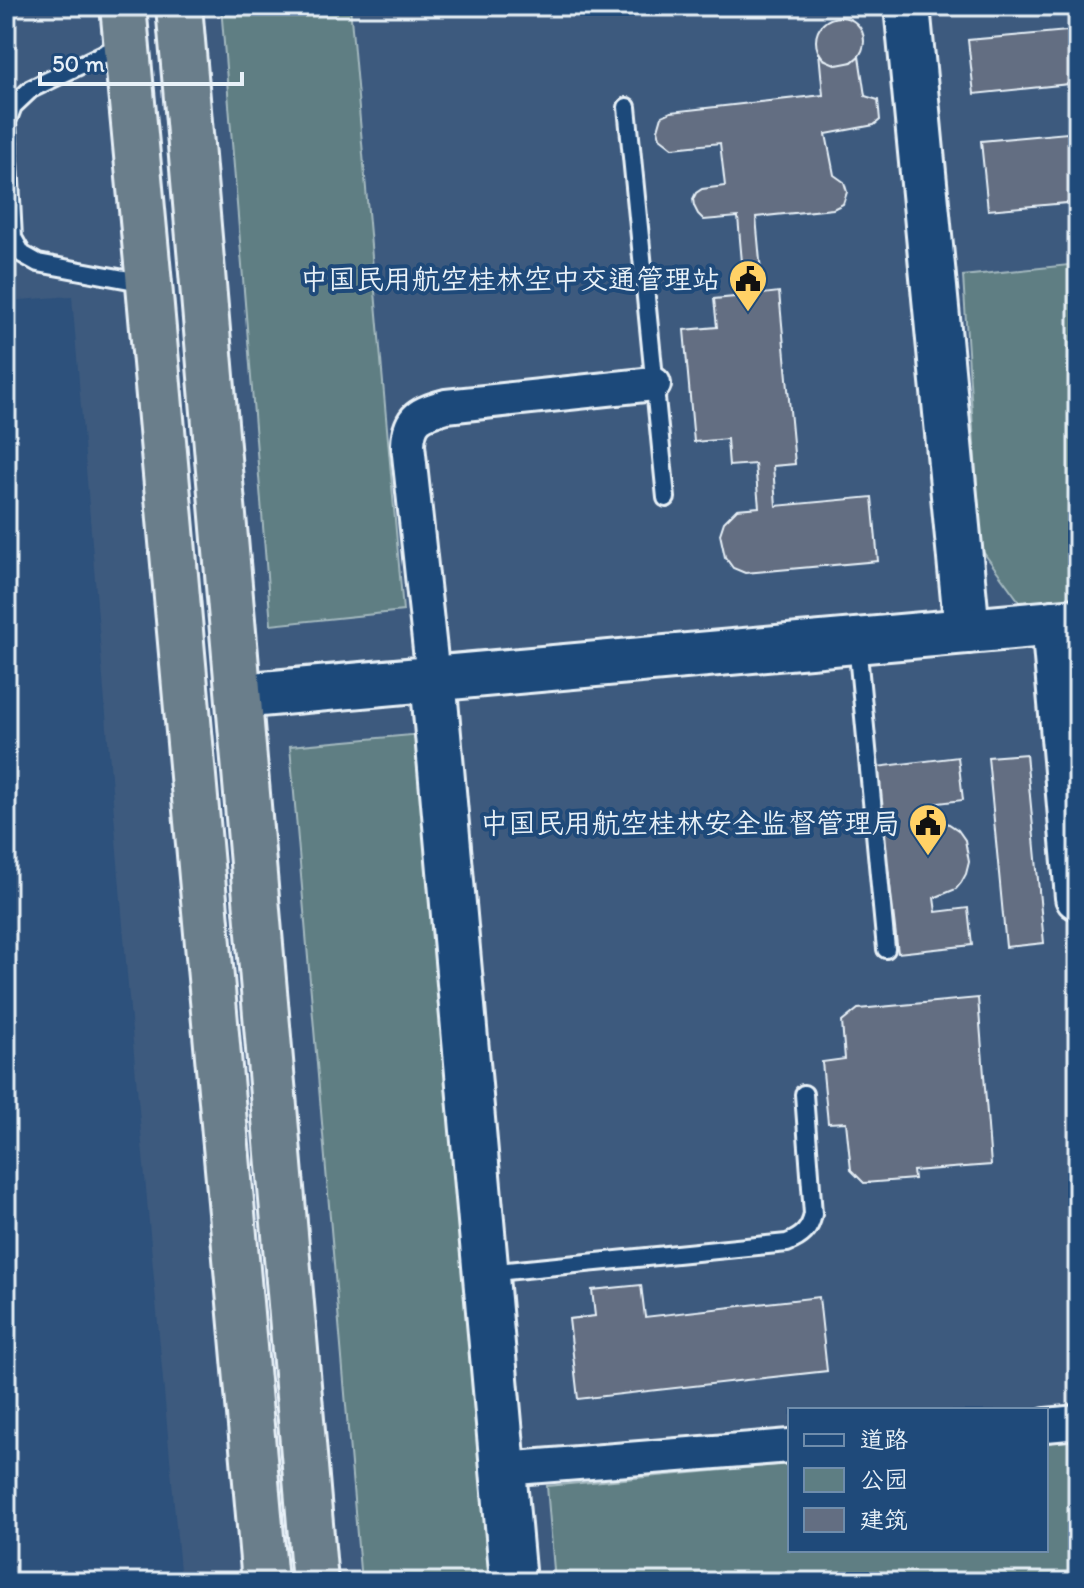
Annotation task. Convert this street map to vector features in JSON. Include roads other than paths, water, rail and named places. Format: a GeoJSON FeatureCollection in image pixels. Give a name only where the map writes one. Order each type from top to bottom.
{"type":"FeatureCollection","features":[{"type":"Feature","properties":{"kind":"highway"},"geometry":{"type":"LineString","coordinates":[[179,6],[315,1582]]}},
{"type":"Feature","properties":{"kind":"highway"},"geometry":{"type":"LineString","coordinates":[[124,24],[265,1582]]}},
{"type":"Feature","properties":{"kind":"street"},"geometry":{"type":"LineString","coordinates":[[907,6],[967,631]]}},
{"type":"Feature","properties":{"kind":"street"},"geometry":{"type":"LineString","coordinates":[[513,1582],[433,678],[408,445],[415,419],[446,406],[654,384]]}},
{"type":"Feature","properties":{"kind":"street"},"geometry":{"type":"LineString","coordinates":[[239,696],[1066,622],[1078,897]]}},
{"type":"Feature","properties":{"kind":"street"},"geometry":{"type":"LineString","coordinates":[[1048,1425],[1078,1422]]}},
{"type":"Feature","properties":{"kind":"street"},"geometry":{"type":"LineString","coordinates":[[503,1469],[788,1446]]}},
{"type":"Feature","properties":{"kind":"lane"},"geometry":{"type":"LineString","coordinates":[[124,24],[31,89],[13,106],[7,122],[13,238],[22,254],[38,263],[149,284]]}},
{"type":"Feature","properties":{"kind":"lane"},"geometry":{"type":"LineString","coordinates":[[627,107],[666,498]]}},
{"type":"Feature","properties":{"kind":"lane"},"geometry":{"type":"LineString","coordinates":[[857,641],[886,949]]}},
{"type":"Feature","properties":{"kind":"lane"},"geometry":{"type":"LineString","coordinates":[[486,1273],[787,1243],[797,1238],[809,1227],[813,1214],[804,1094]]}},
{"type":"Feature","properties":{"kind":"place","name":"中国民用航空桂林空中交通管理站"},"geometry":{"type":"Point","coordinates":[748,313]}},
{"type":"Feature","properties":{"kind":"place","name":"中国民用航空桂林安全监督管理局"},"geometry":{"type":"Point","coordinates":[928,857]}}]}
